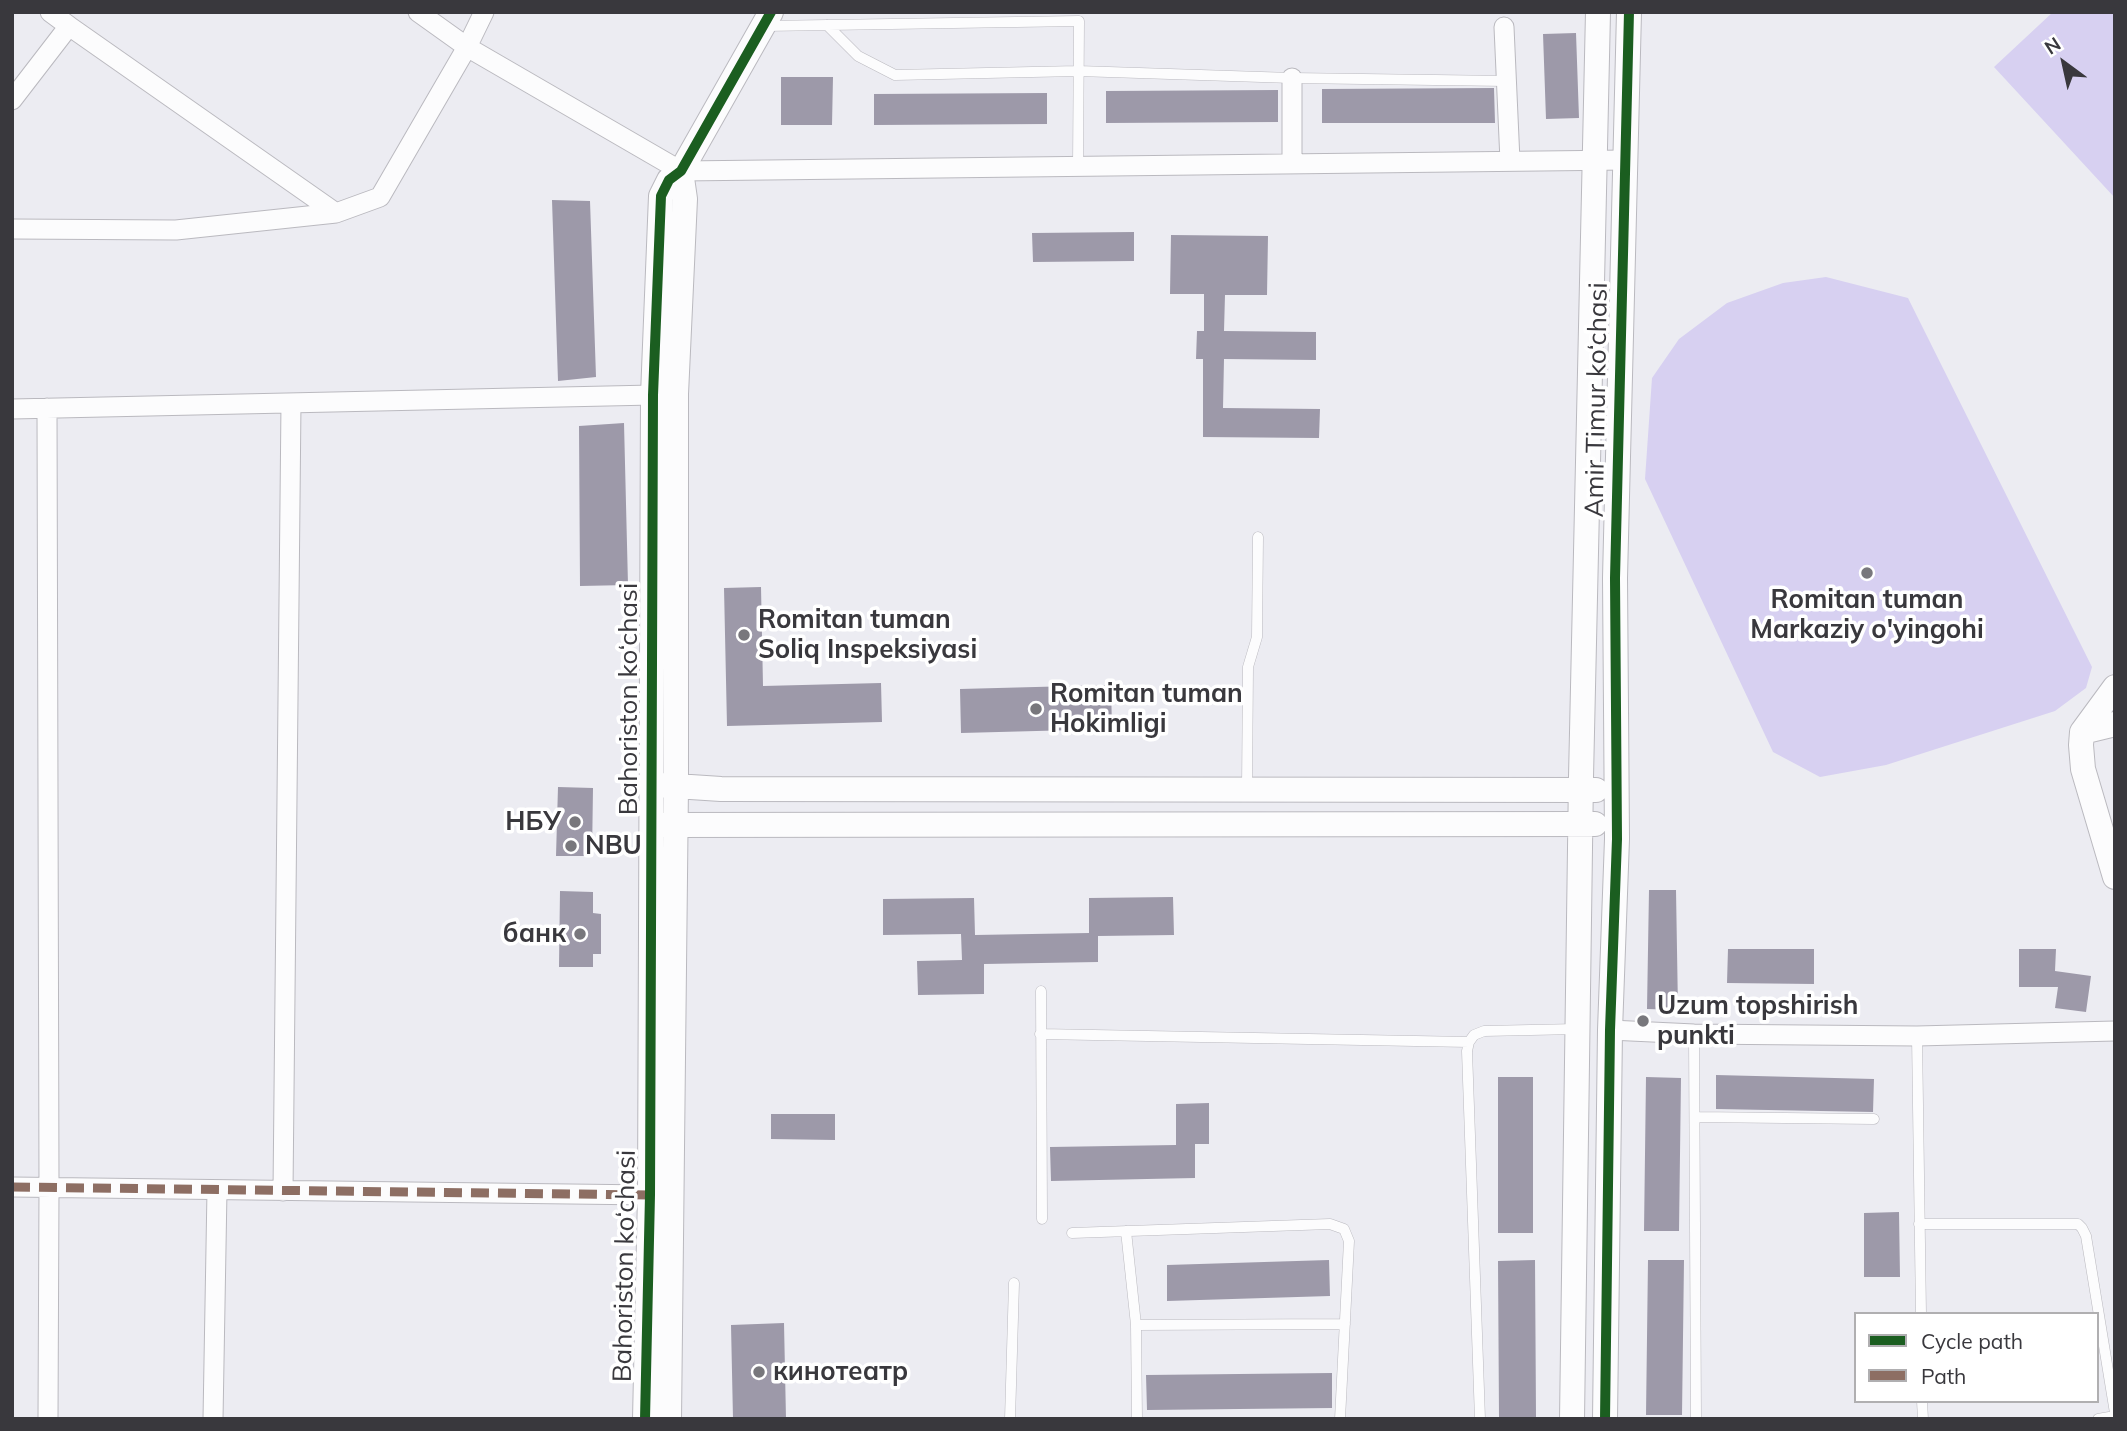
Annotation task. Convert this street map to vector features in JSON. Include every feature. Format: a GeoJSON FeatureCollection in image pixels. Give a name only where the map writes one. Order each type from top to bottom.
{"type":"FeatureCollection","features":[{"type":"Feature","properties":{"kind":"street"},"geometry":{"type":"LineString","coordinates":[[50,12],[336,213]]}},
{"type":"Feature","properties":{"kind":"street"},"geometry":{"type":"LineString","coordinates":[[418,12],[467,47],[681,171],[1626,160]]}},
{"type":"Feature","properties":{"kind":"street"},"geometry":{"type":"LineString","coordinates":[[12,229],[176,230],[336,213],[380,197],[467,47],[484,12]]}},
{"type":"Feature","properties":{"kind":"street","name":"Amir Timur ko‘chasi"},"geometry":{"type":"LineString","coordinates":[[1572,1419],[1581,791],[1598,12]]}},
{"type":"Feature","properties":{"kind":"street","name":"Amir Timur ko‘chasi"},"geometry":{"type":"LineString","coordinates":[[1605,1419],[1610,1030],[1617,790],[1615,578],[1629,12]]}},
{"type":"Feature","properties":{"kind":"street","name":"Bahoriston ko‘chasi"},"geometry":{"type":"LineString","coordinates":[[669,1419],[676,826],[664,785],[653,395],[661,196],[669,180],[681,171],[767,19]]}},
{"type":"Feature","properties":{"kind":"street"},"geometry":{"type":"LineString","coordinates":[[12,100],[69,26]]}},
{"type":"Feature","properties":{"kind":"street"},"geometry":{"type":"LineString","coordinates":[[1504,27],[1510,162]]}},
{"type":"Feature","properties":{"kind":"street"},"geometry":{"type":"LineString","coordinates":[[1292,78],[1292,164]]}},
{"type":"Feature","properties":{"kind":"street","name":"Bahoriston ko‘chasi"},"geometry":{"type":"LineString","coordinates":[[645,1419],[650,1195],[651,825],[664,785],[685,199],[681,171]]}},
{"type":"Feature","properties":{"kind":"street"},"geometry":{"type":"LineString","coordinates":[[12,409],[653,395]]}},
{"type":"Feature","properties":{"kind":"street"},"geometry":{"type":"LineString","coordinates":[[283,1191],[291,403]]}},
{"type":"Feature","properties":{"kind":"street"},"geometry":{"type":"LineString","coordinates":[[47,408],[48,1419]]}},
{"type":"Feature","properties":{"kind":"street"},"geometry":{"type":"LineString","coordinates":[[2115,687],[2082,732],[2082,769],[2115,877]]}},
{"type":"Feature","properties":{"kind":"street"},"geometry":{"type":"LineString","coordinates":[[2082,732],[2115,724]]}},
{"type":"Feature","properties":{"kind":"street"},"geometry":{"type":"LineString","coordinates":[[664,785],[721,789],[1617,790]]}},
{"type":"Feature","properties":{"kind":"street"},"geometry":{"type":"LineString","coordinates":[[651,825],[1616,823]]}},
{"type":"Feature","properties":{"kind":"street"},"geometry":{"type":"LineString","coordinates":[[1577,1029],[1694,1034],[1917,1036],[2115,1031]]}},
{"type":"Feature","properties":{"kind":"street"},"geometry":{"type":"LineString","coordinates":[[12,1187],[650,1195]]}},
{"type":"Feature","properties":{"kind":"street"},"geometry":{"type":"LineString","coordinates":[[212,1419],[217,1190]]}},
{"type":"Feature","properties":{"kind":"lane"},"geometry":{"type":"LineString","coordinates":[[767,19],[827,25],[1080,16],[1078,167]]}},
{"type":"Feature","properties":{"kind":"lane"},"geometry":{"type":"LineString","coordinates":[[827,25],[858,56],[895,75],[1078,71],[1506,81]]}},
{"type":"Feature","properties":{"kind":"lane"},"geometry":{"type":"LineString","coordinates":[[1247,790],[1248,667],[1257,637],[1258,537]]}},
{"type":"Feature","properties":{"kind":"lane"},"geometry":{"type":"LineString","coordinates":[[1041,991],[1042,1219]]}},
{"type":"Feature","properties":{"kind":"lane"},"geometry":{"type":"LineString","coordinates":[[1480,1419],[1467,1051],[1469,1042],[1474,1035],[1484,1031],[1577,1029]]}},
{"type":"Feature","properties":{"kind":"lane"},"geometry":{"type":"LineString","coordinates":[[1040,1034],[1469,1042]]}},
{"type":"Feature","properties":{"kind":"lane"},"geometry":{"type":"LineString","coordinates":[[1694,1034],[1696,1419]]}},
{"type":"Feature","properties":{"kind":"lane"},"geometry":{"type":"LineString","coordinates":[[1917,1036],[1921,1312]]}},
{"type":"Feature","properties":{"kind":"lane"},"geometry":{"type":"LineString","coordinates":[[1695,1117],[1874,1119]]}},
{"type":"Feature","properties":{"kind":"lane"},"geometry":{"type":"LineString","coordinates":[[1072,1233],[1330,1224],[1344,1229],[1349,1241],[1340,1419]]}},
{"type":"Feature","properties":{"kind":"lane"},"geometry":{"type":"LineString","coordinates":[[1919,1224],[2078,1224],[2087,1236],[2099,1312]]}},
{"type":"Feature","properties":{"kind":"lane"},"geometry":{"type":"LineString","coordinates":[[1126,1231],[1136,1325],[1137,1419]]}},
{"type":"Feature","properties":{"kind":"lane"},"geometry":{"type":"LineString","coordinates":[[1010,1419],[1014,1283]]}},
{"type":"Feature","properties":{"kind":"lane"},"geometry":{"type":"LineString","coordinates":[[2098,1419],[2115,1414],[2099,1312]]}},
{"type":"Feature","properties":{"kind":"lane"},"geometry":{"type":"LineString","coordinates":[[1136,1325],[1345,1324]]}},
{"type":"Feature","properties":{"kind":"shaded area"},"geometry":{"type":"Polygon","coordinates":[[[2053,12],[2115,12],[2115,198],[1994,67],[2053,12]]]}},
{"type":"Feature","properties":{"kind":"shaded area","name":"Romitan tuman Markaziy o'yingohi"},"geometry":{"type":"Polygon","coordinates":[[[1826,277],[1908,298],[2092,667],[2086,688],[2055,711],[1886,765],[1820,777],[1773,752],[1645,479],[1652,378],[1679,339],[1727,303],[1783,283],[1826,277]]]}},
{"type":"Feature","properties":{"kind":"building"},"geometry":{"type":"Polygon","coordinates":[[[1576,33],[1579,118],[1546,119],[1543,34],[1576,33]]]}},
{"type":"Feature","properties":{"kind":"building"},"geometry":{"type":"Polygon","coordinates":[[[781,77],[833,77],[832,125],[781,125],[781,77]]]}},
{"type":"Feature","properties":{"kind":"building"},"geometry":{"type":"Polygon","coordinates":[[[1494,88],[1495,123],[1322,123],[1322,89],[1494,88]]]}},
{"type":"Feature","properties":{"kind":"building"},"geometry":{"type":"Polygon","coordinates":[[[1278,90],[1278,122],[1106,123],[1106,91],[1278,90]]]}},
{"type":"Feature","properties":{"kind":"building"},"geometry":{"type":"Polygon","coordinates":[[[1047,93],[1047,124],[874,125],[874,94],[1047,93]]]}},
{"type":"Feature","properties":{"kind":"building"},"geometry":{"type":"Polygon","coordinates":[[[552,200],[590,201],[596,377],[558,381],[552,200]]]}},
{"type":"Feature","properties":{"kind":"building"},"geometry":{"type":"Polygon","coordinates":[[[1134,232],[1134,261],[1033,262],[1032,233],[1134,232]]]}},
{"type":"Feature","properties":{"kind":"building"},"geometry":{"type":"Polygon","coordinates":[[[1171,235],[1268,236],[1267,295],[1225,295],[1224,331],[1316,332],[1316,360],[1224,359],[1223,408],[1320,409],[1319,438],[1203,437],[1203,359],[1196,359],[1197,331],[1204,331],[1204,294],[1170,294],[1171,235]]]}},
{"type":"Feature","properties":{"kind":"building"},"geometry":{"type":"Polygon","coordinates":[[[624,423],[628,585],[580,586],[579,426],[624,423]]]}},
{"type":"Feature","properties":{"kind":"building","name":"Romitan tuman Soliq Inspeksiyasi"},"geometry":{"type":"Polygon","coordinates":[[[761,587],[763,686],[881,683],[882,722],[727,726],[724,588],[761,587]]]}},
{"type":"Feature","properties":{"kind":"building","name":"Romitan tuman Hokimligi"},"geometry":{"type":"Polygon","coordinates":[[[1111,685],[1112,729],[961,733],[960,689],[1111,685]]]}},
{"type":"Feature","properties":{"kind":"building","name":"НБУ"},"geometry":{"type":"Polygon","coordinates":[[[558,787],[593,788],[592,856],[556,856],[558,787]]]}},
{"type":"Feature","properties":{"kind":"building"},"geometry":{"type":"Polygon","coordinates":[[[1649,890],[1676,890],[1678,1010],[1647,1009],[1649,890]]]}},
{"type":"Feature","properties":{"kind":"building","name":"банк"},"geometry":{"type":"Polygon","coordinates":[[[560,891],[593,892],[593,913],[601,914],[601,954],[593,954],[593,967],[559,967],[560,891]]]}},
{"type":"Feature","properties":{"kind":"building"},"geometry":{"type":"Polygon","coordinates":[[[1173,897],[1174,935],[1098,936],[1098,962],[984,964],[984,994],[918,995],[917,961],[962,960],[961,934],[883,935],[883,899],[974,898],[975,935],[1089,933],[1089,898],[1173,897]]]}},
{"type":"Feature","properties":{"kind":"building"},"geometry":{"type":"Polygon","coordinates":[[[1728,949],[1814,949],[1814,984],[1727,983],[1728,949]]]}},
{"type":"Feature","properties":{"kind":"building"},"geometry":{"type":"Polygon","coordinates":[[[2019,949],[2056,949],[2055,971],[2091,976],[2086,1012],[2055,1008],[2058,987],[2019,987],[2019,949]]]}},
{"type":"Feature","properties":{"kind":"building"},"geometry":{"type":"Polygon","coordinates":[[[1716,1075],[1874,1079],[1873,1112],[1716,1109],[1716,1075]]]}},
{"type":"Feature","properties":{"kind":"building"},"geometry":{"type":"Polygon","coordinates":[[[1498,1077],[1533,1077],[1533,1233],[1498,1233],[1498,1077]]]}},
{"type":"Feature","properties":{"kind":"building"},"geometry":{"type":"Polygon","coordinates":[[[1646,1077],[1681,1078],[1679,1231],[1644,1231],[1646,1077]]]}},
{"type":"Feature","properties":{"kind":"building"},"geometry":{"type":"Polygon","coordinates":[[[1209,1103],[1209,1144],[1195,1144],[1195,1178],[1051,1181],[1050,1147],[1176,1145],[1176,1104],[1209,1103]]]}},
{"type":"Feature","properties":{"kind":"building"},"geometry":{"type":"Polygon","coordinates":[[[771,1114],[835,1114],[835,1140],[771,1139],[771,1114]]]}},
{"type":"Feature","properties":{"kind":"building"},"geometry":{"type":"Polygon","coordinates":[[[1899,1212],[1900,1277],[1864,1277],[1864,1213],[1899,1212]]]}},
{"type":"Feature","properties":{"kind":"building"},"geometry":{"type":"Polygon","coordinates":[[[1329,1260],[1330,1296],[1167,1301],[1167,1265],[1329,1260]]]}},
{"type":"Feature","properties":{"kind":"building"},"geometry":{"type":"Polygon","coordinates":[[[1535,1260],[1536,1417],[1499,1417],[1498,1261],[1535,1260]]]}},
{"type":"Feature","properties":{"kind":"building"},"geometry":{"type":"Polygon","coordinates":[[[1648,1260],[1684,1260],[1682,1415],[1646,1415],[1648,1260]]]}},
{"type":"Feature","properties":{"kind":"building","name":"кинотеатр"},"geometry":{"type":"Polygon","coordinates":[[[784,1323],[786,1419],[733,1419],[731,1325],[784,1323]]]}},
{"type":"Feature","properties":{"kind":"building"},"geometry":{"type":"Polygon","coordinates":[[[1332,1373],[1332,1408],[1147,1410],[1146,1375],[1332,1373]]]}},
{"type":"Feature","properties":{"kind":"marked path"},"geometry":{"type":"LineString","coordinates":[[12,1187],[650,1195]]}},
{"type":"Feature","properties":{"kind":"cycle path"},"geometry":{"type":"LineString","coordinates":[[645,1419],[650,1195],[653,395],[661,196],[669,180],[681,171],[771,12]]}},
{"type":"Feature","properties":{"kind":"cycle path"},"geometry":{"type":"LineString","coordinates":[[1605,1419],[1610,1030],[1617,839],[1615,578],[1629,12]]}},
{"type":"Feature","properties":{"kind":"place","name":"Romitan tuman Markaziy o'yingohi"},"geometry":{"type":"Point","coordinates":[1867,573]}},
{"type":"Feature","properties":{"kind":"place","name":"Romitan tuman Soliq Inspeksiyasi"},"geometry":{"type":"Point","coordinates":[744,635]}},
{"type":"Feature","properties":{"kind":"place","name":"Romitan tuman Hokimligi"},"geometry":{"type":"Point","coordinates":[1036,709]}},
{"type":"Feature","properties":{"kind":"place","name":"НБУ"},"geometry":{"type":"Point","coordinates":[575,822]}},
{"type":"Feature","properties":{"kind":"place","name":"NBU"},"geometry":{"type":"Point","coordinates":[571,846]}},
{"type":"Feature","properties":{"kind":"place","name":"банк"},"geometry":{"type":"Point","coordinates":[580,934]}},
{"type":"Feature","properties":{"kind":"place","name":"Uzum topshirish punkti"},"geometry":{"type":"Point","coordinates":[1643,1021]}},
{"type":"Feature","properties":{"kind":"place","name":"кинотеатр"},"geometry":{"type":"Point","coordinates":[759,1372]}}]}
